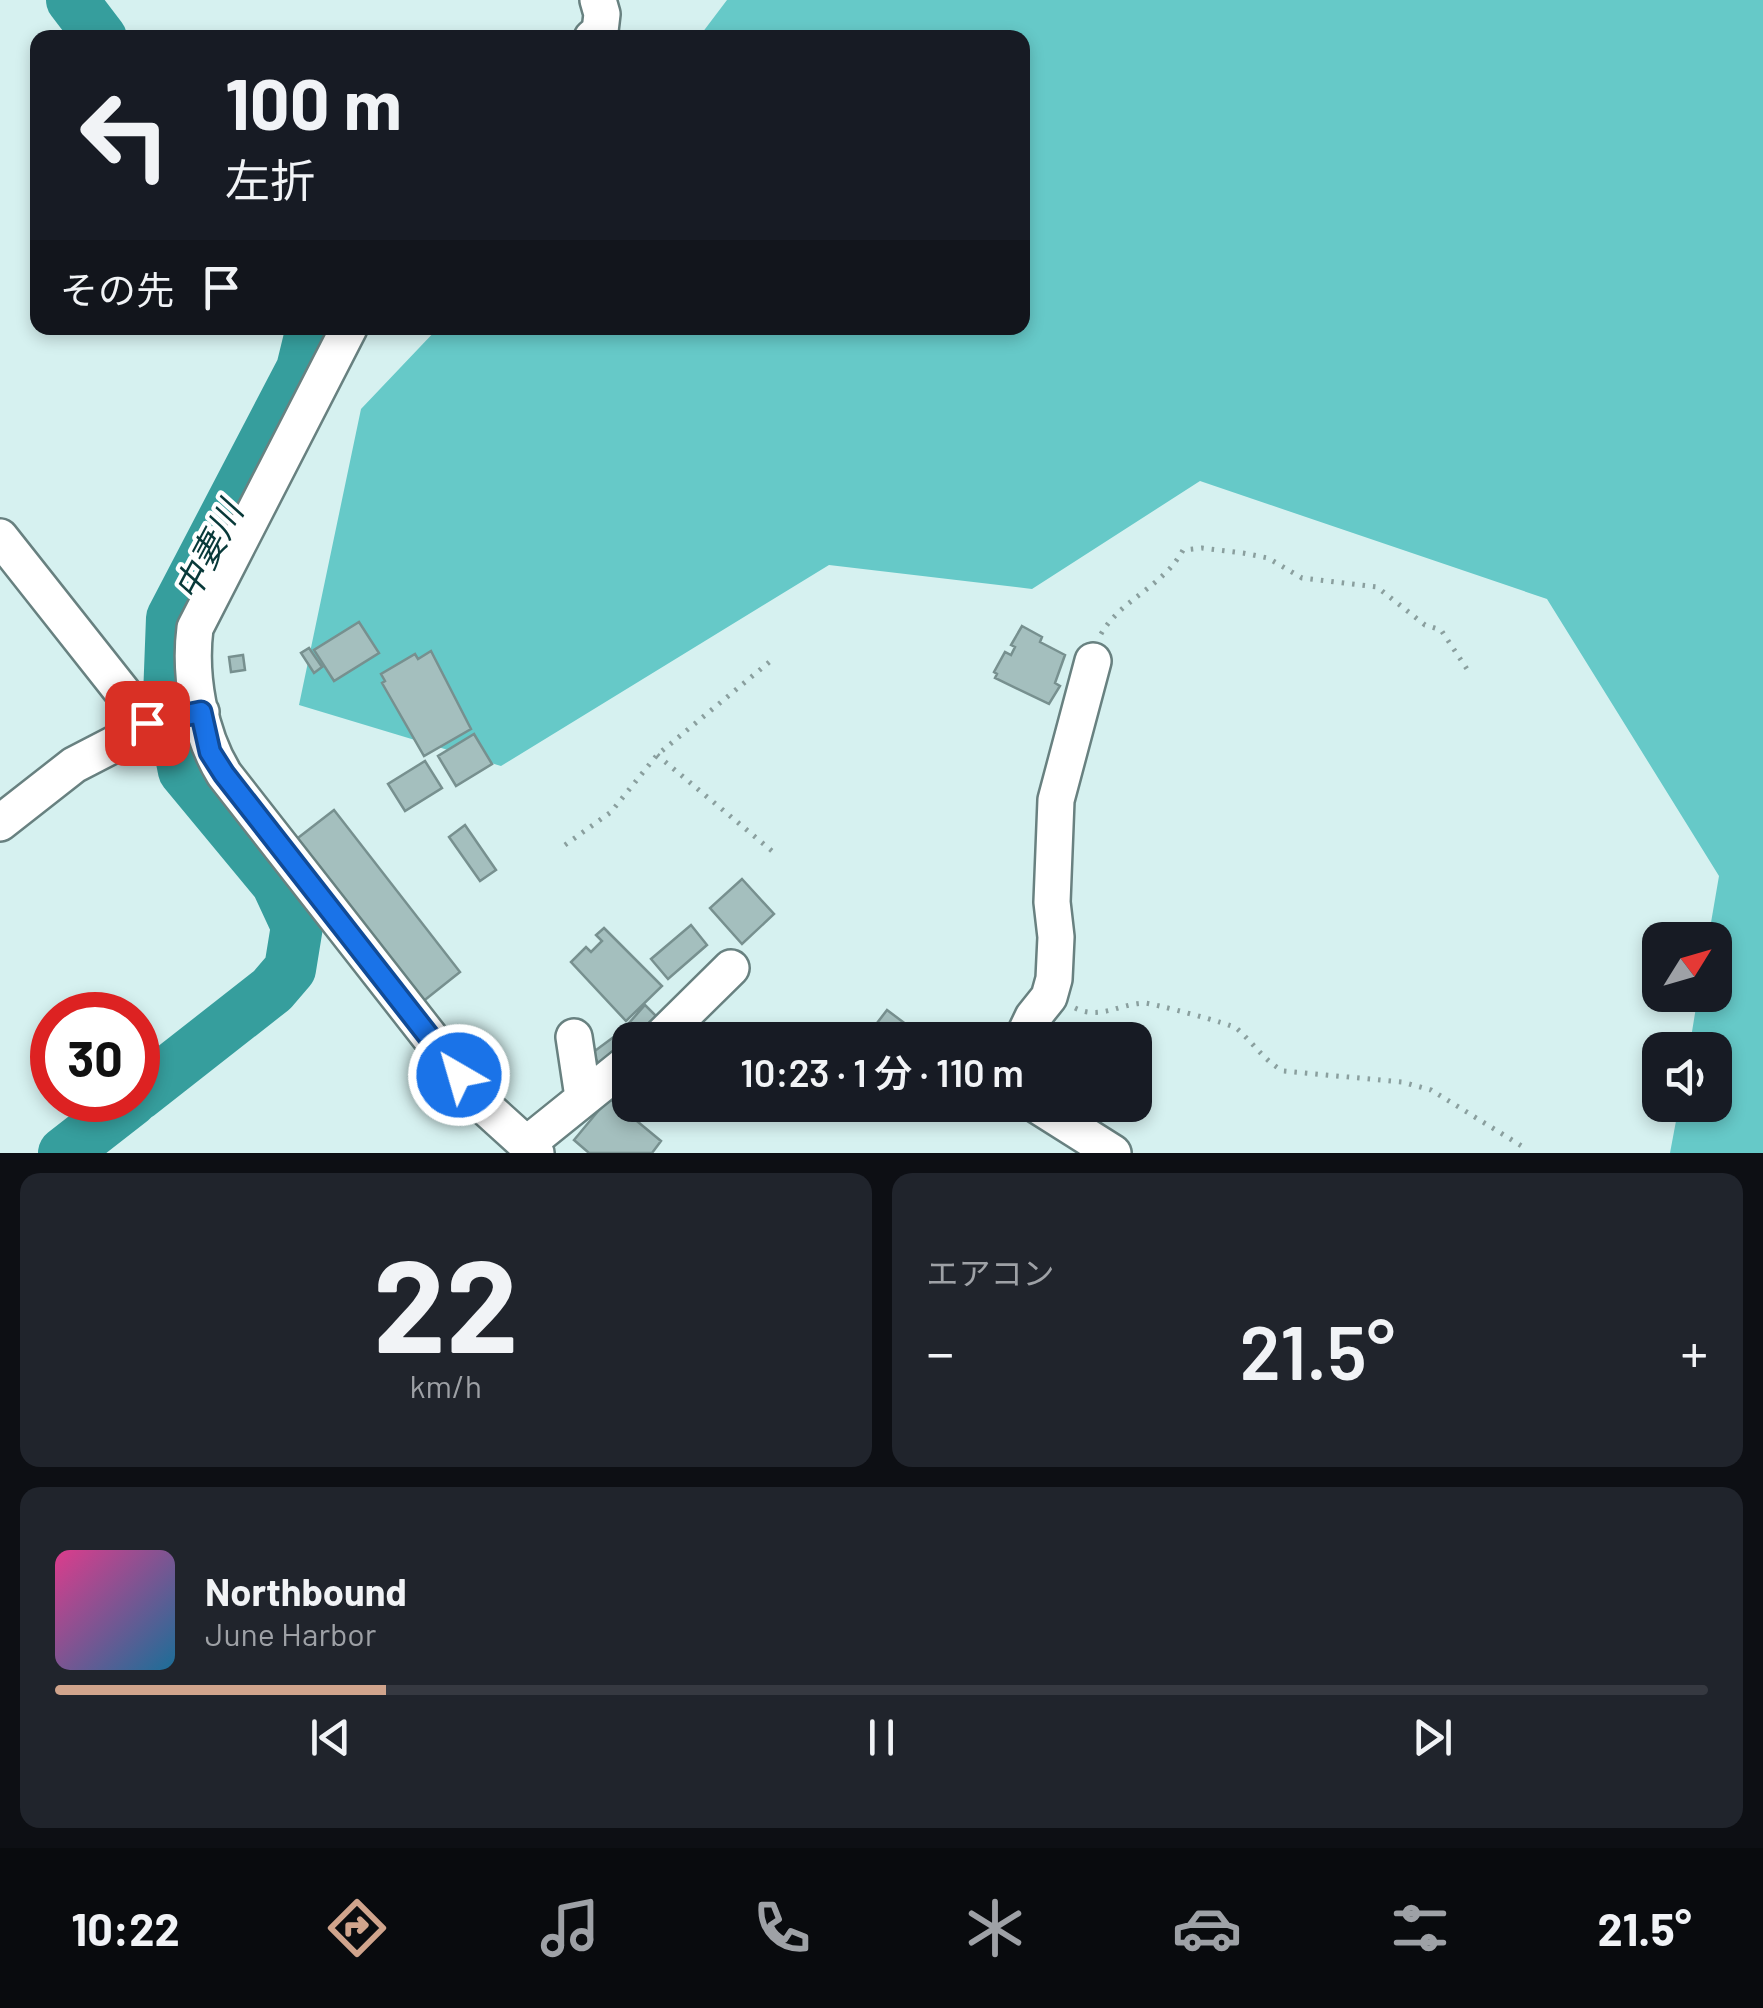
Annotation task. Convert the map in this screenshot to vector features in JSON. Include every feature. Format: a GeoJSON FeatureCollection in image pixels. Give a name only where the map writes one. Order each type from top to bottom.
{"type":"FeatureCollection","features":[{"type":"Feature","properties":{"kind":"street"},"geometry":{"type":"LineString","coordinates":[[598,0],[602,14],[600,30]]}},
{"type":"Feature","properties":{"kind":"street"},"geometry":{"type":"LineString","coordinates":[[175,717],[195,628],[344,335]]}},
{"type":"Feature","properties":{"kind":"street"},"geometry":{"type":"LineString","coordinates":[[0,537],[210,752],[482,1106],[532,1149],[612,1075]]}},
{"type":"Feature","properties":{"kind":"street"},"geometry":{"type":"LineString","coordinates":[[1031,1022],[1049,997],[1054,978],[1056,800],[1093,660]]}},
{"type":"Feature","properties":{"kind":"street"},"geometry":{"type":"LineString","coordinates":[[0,823],[74,765],[175,717]]}},
{"type":"Feature","properties":{"kind":"street"},"geometry":{"type":"LineString","coordinates":[[676,1022],[731,968]]}},
{"type":"Feature","properties":{"kind":"street"},"geometry":{"type":"LineString","coordinates":[[574,1037],[584,1098]]}},
{"type":"Feature","properties":{"kind":"street"},"geometry":{"type":"LineString","coordinates":[[1064,1122],[1113,1153]]}},
{"type":"Feature","properties":{"kind":"path"},"geometry":{"type":"LineString","coordinates":[[1093,660],[1101,632],[1113,615],[1151,588],[1183,550],[1202,548],[1268,558],[1302,578],[1376,586],[1425,625],[1441,630],[1468,672]]}},
{"type":"Feature","properties":{"kind":"path"},"geometry":{"type":"LineString","coordinates":[[565,845],[611,812],[656,755],[773,659]]}},
{"type":"Feature","properties":{"kind":"path"},"geometry":{"type":"LineString","coordinates":[[656,755],[772,851]]}},
{"type":"Feature","properties":{"kind":"path"},"geometry":{"type":"LineString","coordinates":[[1049,997],[1084,1012],[1100,1013],[1147,1003],[1221,1022],[1234,1027],[1267,1062],[1282,1071],[1402,1082],[1431,1090],[1524,1148]]}},
{"type":"Feature","properties":{"kind":"shaded area"},"geometry":{"type":"Polygon","coordinates":[[[727,0],[1763,0],[1763,1153],[1670,1153],[1676,1122],[1732,1122],[1732,1032],[1692,1032],[1695,1012],[1732,1012],[1732,922],[1711,922],[1719,876],[1547,599],[1200,481],[1032,589],[829,565],[501,766],[299,705],[361,409],[431,335],[1030,335],[1030,30],[704,30],[727,0]]]}},
{"type":"Feature","properties":{"kind":"building"},"geometry":{"type":"Polygon","coordinates":[[[359,622],[379,653],[334,681],[314,650],[359,622]]]}},
{"type":"Feature","properties":{"kind":"building"},"geometry":{"type":"Polygon","coordinates":[[[1022,626],[1042,637],[1040,642],[1065,655],[1055,683],[1060,686],[1049,704],[995,678],[994,672],[1005,652],[1011,655],[1015,647],[1011,645],[1022,626]]]}},
{"type":"Feature","properties":{"kind":"building"},"geometry":{"type":"Polygon","coordinates":[[[309,648],[322,667],[314,673],[301,653],[309,648]]]}},
{"type":"Feature","properties":{"kind":"building"},"geometry":{"type":"Polygon","coordinates":[[[431,651],[471,729],[424,756],[382,683],[385,681],[381,674],[415,654],[418,659],[431,651]]]}},
{"type":"Feature","properties":{"kind":"building"},"geometry":{"type":"Polygon","coordinates":[[[243,655],[245,670],[231,672],[229,657],[243,655]]]}},
{"type":"Feature","properties":{"kind":"building"},"geometry":{"type":"Polygon","coordinates":[[[474,734],[492,764],[456,786],[438,756],[474,734]]]}},
{"type":"Feature","properties":{"kind":"building"},"geometry":{"type":"Polygon","coordinates":[[[425,761],[442,788],[405,811],[388,784],[425,761]]]}},
{"type":"Feature","properties":{"kind":"building"},"geometry":{"type":"Polygon","coordinates":[[[334,810],[460,972],[421,1003],[294,841],[334,810]]]}},
{"type":"Feature","properties":{"kind":"building"},"geometry":{"type":"Polygon","coordinates":[[[465,825],[496,870],[480,881],[449,837],[465,825]]]}},
{"type":"Feature","properties":{"kind":"building"},"geometry":{"type":"Polygon","coordinates":[[[742,879],[774,914],[742,944],[710,908],[742,879]]]}},
{"type":"Feature","properties":{"kind":"building"},"geometry":{"type":"Polygon","coordinates":[[[691,925],[707,945],[668,979],[651,959],[691,925]]]}},
{"type":"Feature","properties":{"kind":"building"},"geometry":{"type":"Polygon","coordinates":[[[604,928],[662,986],[626,1021],[571,962],[586,947],[591,952],[602,941],[596,935],[604,928]]]}},
{"type":"Feature","properties":{"kind":"building"},"geometry":{"type":"Polygon","coordinates":[[[645,1005],[661,1021],[660,1022],[630,1022],[645,1005]]]}},
{"type":"Feature","properties":{"kind":"building"},"geometry":{"type":"Polygon","coordinates":[[[887,1010],[903,1022],[878,1022],[887,1010]]]}},
{"type":"Feature","properties":{"kind":"building"},"geometry":{"type":"Polygon","coordinates":[[[612,1038],[612,1062],[602,1069],[592,1053],[612,1038]]]}},
{"type":"Feature","properties":{"kind":"building"},"geometry":{"type":"Polygon","coordinates":[[[609,1098],[612,1122],[638,1122],[661,1141],[652,1153],[589,1153],[574,1140],[609,1098]]]}},
{"type":"Feature","properties":{"kind":"waterway","name":"中妻川"},"geometry":{"type":"LineString","coordinates":[[72,0],[95,30]]}},
{"type":"Feature","properties":{"kind":"waterway","name":"中妻川"},"geometry":{"type":"LineString","coordinates":[[160,1078],[272,990],[290,969],[297,926],[277,883],[184,771],[169,697],[172,618],[302,369],[310,335]]}},
{"type":"Feature","properties":{"kind":"waterway","name":"中妻川"},"geometry":{"type":"LineString","coordinates":[[64,1153],[104,1122]]}},
{"type":"Feature","properties":{"kind":"route"},"geometry":{"type":"LineString","coordinates":[[147,723],[201,712],[210,752],[224,774],[459,1075]]}}]}
